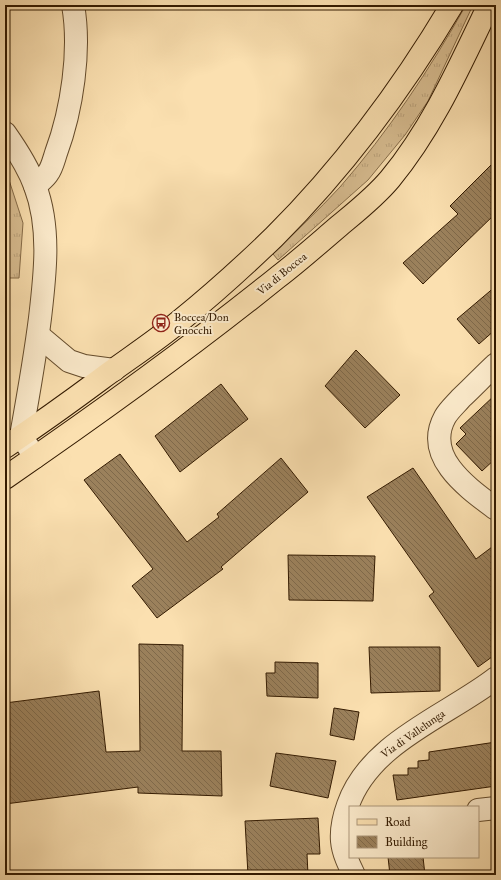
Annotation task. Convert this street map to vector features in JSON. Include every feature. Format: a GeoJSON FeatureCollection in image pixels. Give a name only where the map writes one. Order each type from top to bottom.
{"type":"FeatureCollection","features":[{"type":"Feature","properties":{"kind":"main road"},"geometry":{"type":"LineString","coordinates":[[13,441],[159,337],[192,311],[245,265],[300,210],[342,163],[384,108],[452,5]]}},
{"type":"Feature","properties":{"kind":"main road","name":"Via di Boccea"},"geometry":{"type":"LineString","coordinates":[[5,478],[220,325],[294,265],[379,190],[408,155],[427,127],[489,5]]}},
{"type":"Feature","properties":{"kind":"street"},"geometry":{"type":"LineString","coordinates":[[35,186],[49,172],[69,112],[72,97],[76,37],[76,20],[73,5]]}},
{"type":"Feature","properties":{"kind":"street"},"geometry":{"type":"LineString","coordinates":[[5,133],[20,155],[35,186],[41,210],[46,253],[45,279],[38,335],[13,441],[35,457]]}},
{"type":"Feature","properties":{"kind":"street"},"geometry":{"type":"LineString","coordinates":[[38,335],[69,361],[84,366],[114,370]]}},
{"type":"Feature","properties":{"kind":"street"},"geometry":{"type":"LineString","coordinates":[[496,364],[449,411],[442,423],[439,435],[443,457],[453,472],[464,484],[496,509]]}},
{"type":"Feature","properties":{"kind":"street","name":"Via di Vallelunga"},"geometry":{"type":"LineString","coordinates":[[354,875],[342,841],[346,825],[346,810],[355,789],[378,759],[395,744],[464,701],[496,678]]}},
{"type":"Feature","properties":{"kind":"street"},"geometry":{"type":"LineString","coordinates":[[479,810],[496,808]]}},
{"type":"Feature","properties":{"kind":"green space"},"geometry":{"type":"Polygon","coordinates":[[[466,5],[473,5],[428,101],[405,135],[368,180],[278,260],[273,254],[340,187],[375,144],[408,99],[438,53],[466,5]]]}},
{"type":"Feature","properties":{"kind":"green space"},"geometry":{"type":"Polygon","coordinates":[[[5,174],[9,180],[23,223],[19,278],[5,278],[5,174]]]}},
{"type":"Feature","properties":{"kind":"building"},"geometry":{"type":"Polygon","coordinates":[[[496,160],[496,213],[423,284],[403,263],[458,214],[450,206],[496,160]]]}},
{"type":"Feature","properties":{"kind":"building"},"geometry":{"type":"Polygon","coordinates":[[[496,286],[496,329],[479,344],[457,319],[496,286]]]}},
{"type":"Feature","properties":{"kind":"building"},"geometry":{"type":"Polygon","coordinates":[[[356,350],[400,395],[365,428],[325,386],[356,350]]]}},
{"type":"Feature","properties":{"kind":"building"},"geometry":{"type":"Polygon","coordinates":[[[221,384],[248,419],[180,472],[155,436],[221,384]]]}},
{"type":"Feature","properties":{"kind":"building"},"geometry":{"type":"Polygon","coordinates":[[[496,394],[496,458],[482,471],[456,444],[466,434],[460,428],[496,394]]]}},
{"type":"Feature","properties":{"kind":"building"},"geometry":{"type":"Polygon","coordinates":[[[120,454],[187,542],[219,517],[217,514],[281,458],[308,492],[221,567],[223,569],[157,618],[132,586],[153,569],[84,480],[120,454]]]}},
{"type":"Feature","properties":{"kind":"building"},"geometry":{"type":"Polygon","coordinates":[[[413,468],[476,559],[496,544],[496,654],[478,667],[429,596],[434,592],[367,497],[413,468]]]}},
{"type":"Feature","properties":{"kind":"building"},"geometry":{"type":"Polygon","coordinates":[[[288,555],[375,556],[373,601],[289,600],[288,555]]]}},
{"type":"Feature","properties":{"kind":"building"},"geometry":{"type":"Polygon","coordinates":[[[139,644],[183,645],[182,751],[221,751],[222,796],[138,793],[138,787],[5,804],[5,703],[99,691],[106,752],[140,751],[139,644]]]}},
{"type":"Feature","properties":{"kind":"building"},"geometry":{"type":"Polygon","coordinates":[[[369,647],[440,647],[440,691],[371,693],[369,647]]]}},
{"type":"Feature","properties":{"kind":"building"},"geometry":{"type":"Polygon","coordinates":[[[275,662],[318,663],[318,698],[267,696],[266,673],[275,673],[275,662]]]}},
{"type":"Feature","properties":{"kind":"building"},"geometry":{"type":"Polygon","coordinates":[[[334,708],[359,712],[354,740],[330,735],[334,708]]]}},
{"type":"Feature","properties":{"kind":"building"},"geometry":{"type":"Polygon","coordinates":[[[496,742],[496,786],[397,800],[393,775],[408,775],[408,768],[418,768],[418,761],[429,760],[429,752],[496,742]]]}},
{"type":"Feature","properties":{"kind":"building"},"geometry":{"type":"Polygon","coordinates":[[[276,753],[336,761],[328,798],[270,786],[276,753]]]}},
{"type":"Feature","properties":{"kind":"building"},"geometry":{"type":"Polygon","coordinates":[[[318,818],[320,854],[307,854],[308,875],[248,875],[245,821],[318,818]]]}},
{"type":"Feature","properties":{"kind":"building"},"geometry":{"type":"Polygon","coordinates":[[[388,858],[423,858],[425,875],[390,875],[388,858]]]}},
{"type":"Feature","properties":{"kind":"place","name":"Boccea/Don Gnocchi"},"geometry":{"type":"Point","coordinates":[161,323]}}]}
